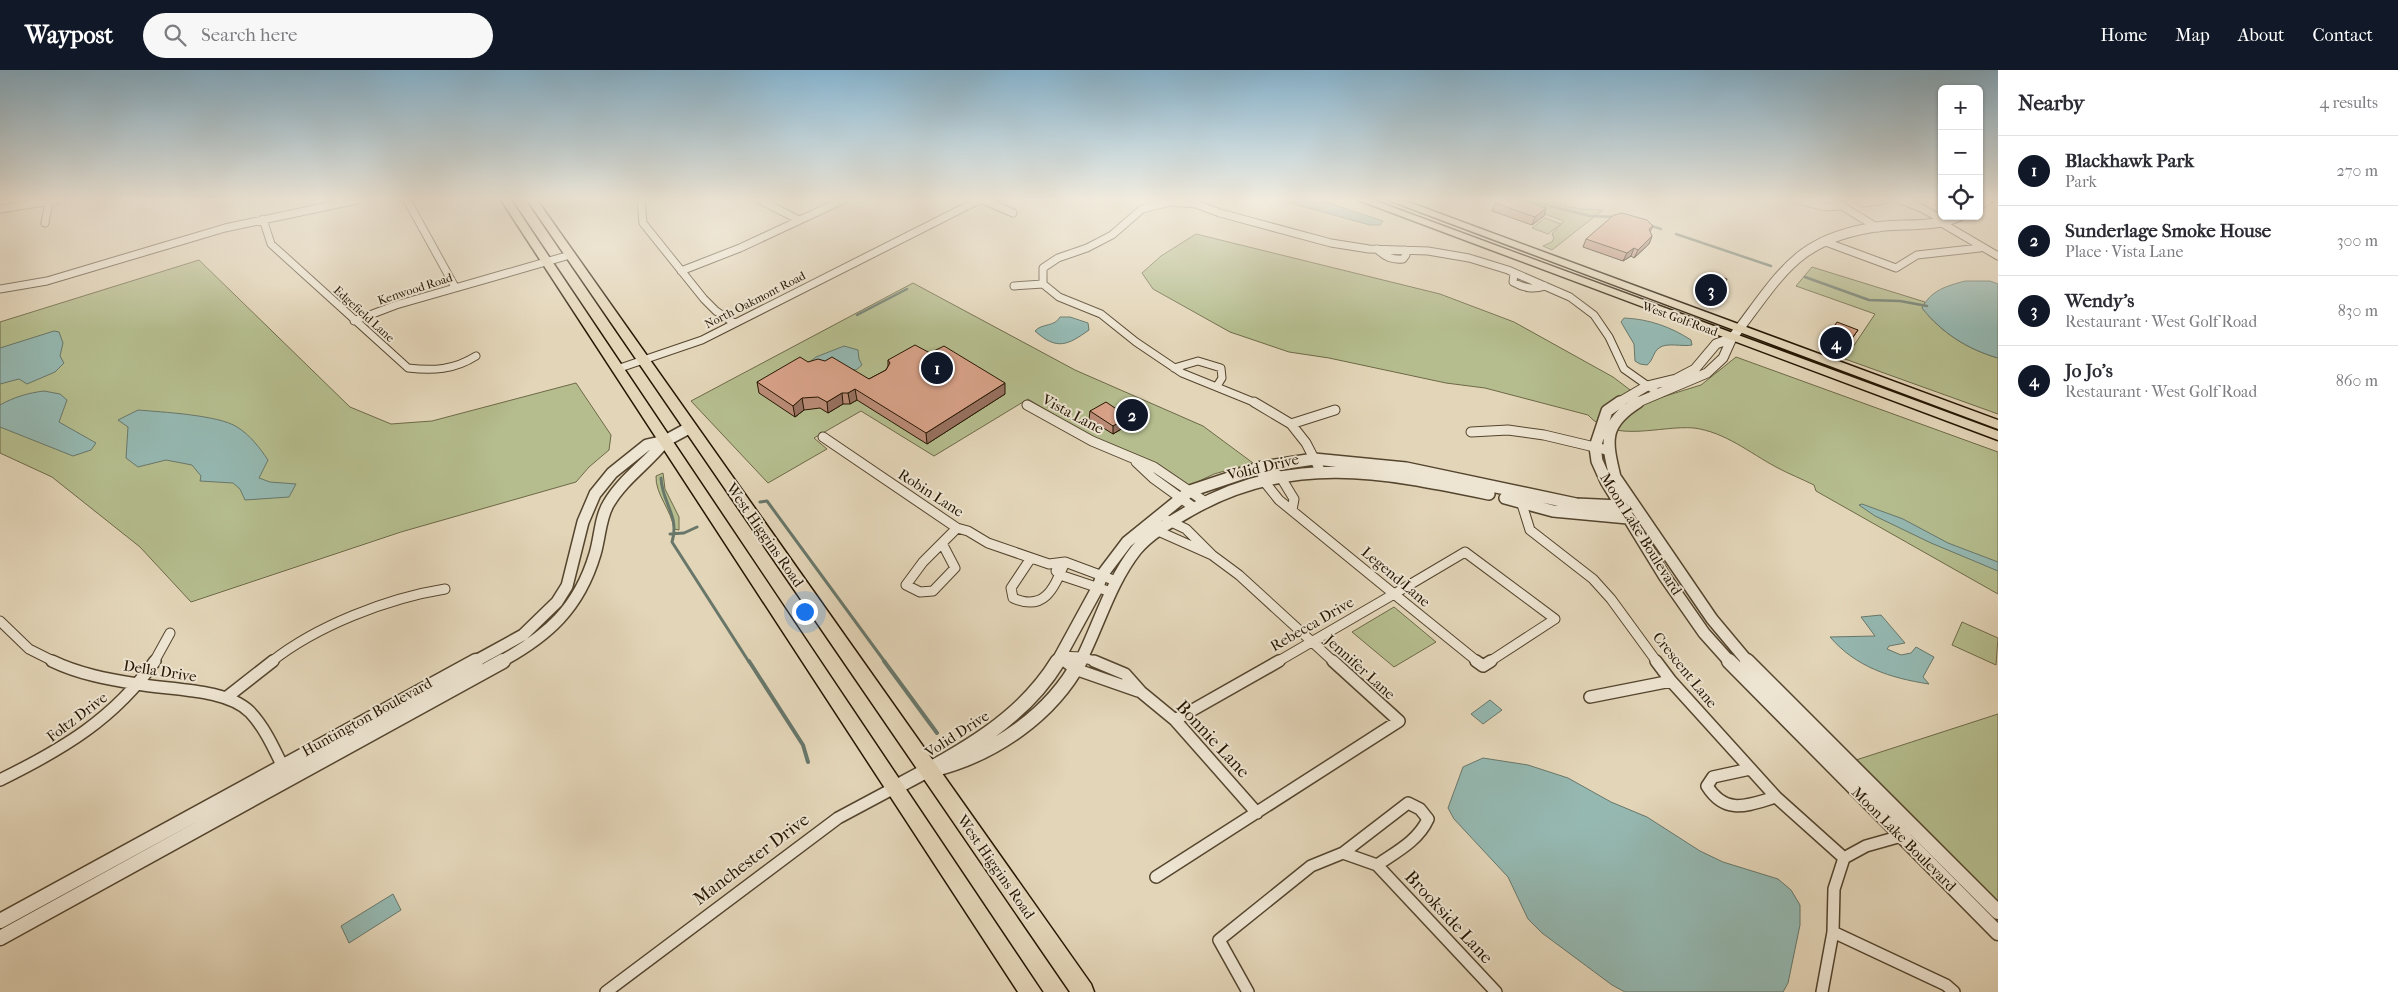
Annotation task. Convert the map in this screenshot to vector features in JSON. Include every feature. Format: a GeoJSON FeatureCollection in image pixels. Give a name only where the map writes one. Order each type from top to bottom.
{"type":"FeatureCollection","features":[{"type":"Feature","properties":{"kind":"main road","name":"West Higgins Road"},"geometry":{"type":"LineString","coordinates":[[534,243],[664,441],[811,657],[1031,992]]}},
{"type":"Feature","properties":{"kind":"main road","name":"West Higgins Road"},"geometry":{"type":"LineString","coordinates":[[561,243],[645,360],[689,428],[778,552],[1083,992]]}},
{"type":"Feature","properties":{"kind":"main road","name":"West Golf Road"},"geometry":{"type":"LineString","coordinates":[[1485,243],[1736,334],[1998,425]]}},
{"type":"Feature","properties":{"kind":"main road","name":"West Golf Road"},"geometry":{"type":"LineString","coordinates":[[1503,243],[1998,436]]}},
{"type":"Feature","properties":{"kind":"street"},"geometry":{"type":"LineString","coordinates":[[0,289],[47,281],[172,243]]}},
{"type":"Feature","properties":{"kind":"street","name":"Edgefield Lane"},"geometry":{"type":"LineString","coordinates":[[271,243],[354,321],[408,368],[434,372],[464,364],[476,356]]}},
{"type":"Feature","properties":{"kind":"street"},"geometry":{"type":"LineString","coordinates":[[431,243],[455,287]]}},
{"type":"Feature","properties":{"kind":"street"},"geometry":{"type":"LineString","coordinates":[[659,243],[716,311],[734,323]]}},
{"type":"Feature","properties":{"kind":"street"},"geometry":{"type":"LineString","coordinates":[[682,271],[750,243]]}},
{"type":"Feature","properties":{"kind":"street","name":"North Oakmont Road"},"geometry":{"type":"LineString","coordinates":[[617,369],[689,346],[895,243]]}},
{"type":"Feature","properties":{"kind":"street"},"geometry":{"type":"LineString","coordinates":[[1043,284],[1043,268],[1058,258],[1097,243]]}},
{"type":"Feature","properties":{"kind":"street"},"geometry":{"type":"LineString","coordinates":[[1331,243],[1377,249],[1428,250],[1469,258],[1514,273],[1570,297],[1594,315],[1609,337],[1624,369],[1658,393]]}},
{"type":"Feature","properties":{"kind":"street"},"geometry":{"type":"LineString","coordinates":[[1595,447],[1607,411],[1632,393],[1647,386],[1676,379],[1695,369],[1716,344],[1736,334],[1801,254],[1820,243]]}},
{"type":"Feature","properties":{"kind":"street"},"geometry":{"type":"LineString","coordinates":[[1828,243],[1875,262],[1896,268],[1917,255],[1980,248]]}},
{"type":"Feature","properties":{"kind":"street"},"geometry":{"type":"LineString","coordinates":[[1973,243],[1998,256]]}},
{"type":"Feature","properties":{"kind":"street","name":"Kenwood Road"},"geometry":{"type":"LineString","coordinates":[[354,321],[396,305],[455,287],[570,256]]}},
{"type":"Feature","properties":{"kind":"street"},"geometry":{"type":"LineString","coordinates":[[1014,286],[1043,284],[1059,298],[1101,314],[1174,368],[1248,398],[1291,424],[1320,470]]}},
{"type":"Feature","properties":{"kind":"street","name":"Moon Lake Boulevard"},"geometry":{"type":"LineString","coordinates":[[1736,334],[1730,350],[1709,372],[1678,387],[1638,401],[1619,412],[1612,422],[1607,450],[1615,477],[1712,619],[1747,661],[1998,912]]}},
{"type":"Feature","properties":{"kind":"street"},"geometry":{"type":"LineString","coordinates":[[1174,368],[1188,362],[1200,360],[1207,362],[1221,368],[1222,378],[1217,386]]}},
{"type":"Feature","properties":{"kind":"street","name":"Vista Lane"},"geometry":{"type":"LineString","coordinates":[[1027,405],[1092,441],[1132,459],[1185,494],[1204,500]]}},
{"type":"Feature","properties":{"kind":"street"},"geometry":{"type":"LineString","coordinates":[[1291,424],[1335,410]]}},
{"type":"Feature","properties":{"kind":"street","name":"Huntington Boulevard"},"geometry":{"type":"LineString","coordinates":[[0,938],[523,635],[557,602],[566,586],[583,522],[595,494],[612,472],[647,445],[664,441],[689,428]]}},
{"type":"Feature","properties":{"kind":"street"},"geometry":{"type":"LineString","coordinates":[[1471,432],[1508,430],[1544,435],[1607,450]]}},
{"type":"Feature","properties":{"kind":"street","name":"Robin Lane"},"geometry":{"type":"LineString","coordinates":[[823,437],[957,528],[968,531],[988,543],[1049,564],[1065,562],[1102,575],[1114,586]]}},
{"type":"Feature","properties":{"kind":"street","name":"Huntington Boulevard"},"geometry":{"type":"LineString","coordinates":[[0,921],[531,645],[554,626],[568,610],[583,587],[593,565],[607,506],[619,486],[655,454],[664,441]]}},
{"type":"Feature","properties":{"kind":"street","name":"Moon Lake Boulevard"},"geometry":{"type":"LineString","coordinates":[[1595,447],[1597,461],[1620,506],[1704,633],[1744,678],[1998,933]]}},
{"type":"Feature","properties":{"kind":"street","name":"Volid Drive"},"geometry":{"type":"LineString","coordinates":[[928,770],[1006,720],[1035,694],[1060,656],[1098,587],[1102,575],[1127,542],[1185,494],[1262,467],[1314,459],[1406,468],[1520,497],[1553,511],[1628,518]]}},
{"type":"Feature","properties":{"kind":"street"},"geometry":{"type":"LineString","coordinates":[[1262,467],[1280,476],[1294,499],[1292,510]]}},
{"type":"Feature","properties":{"kind":"street"},"geometry":{"type":"LineString","coordinates":[[1262,467],[1263,480]]}},
{"type":"Feature","properties":{"kind":"street","name":"Volid Drive"},"geometry":{"type":"LineString","coordinates":[[928,770],[955,766],[1026,724],[1051,702],[1075,669],[1114,586],[1136,550],[1158,531],[1193,507],[1230,489],[1280,476],[1320,470],[1412,479],[1520,497],[1576,504],[1620,506]]}},
{"type":"Feature","properties":{"kind":"street","name":"Legend Lane"},"geometry":{"type":"LineString","coordinates":[[1263,480],[1279,500],[1483,666]]}},
{"type":"Feature","properties":{"kind":"street","name":"Vista Lane"},"geometry":{"type":"LineString","coordinates":[[1185,494],[1193,507]]}},
{"type":"Feature","properties":{"kind":"street","name":"Crescent Lane"},"geometry":{"type":"LineString","coordinates":[[1520,497],[1530,530],[1593,579],[1611,599],[1671,681],[1750,769],[1776,797],[1844,858]]}},
{"type":"Feature","properties":{"kind":"street"},"geometry":{"type":"LineString","coordinates":[[1154,518],[1158,531]]}},
{"type":"Feature","properties":{"kind":"street","name":"Jennifer Lane"},"geometry":{"type":"LineString","coordinates":[[1154,518],[1172,521],[1195,537],[1212,555],[1238,575],[1399,721]]}},
{"type":"Feature","properties":{"kind":"street"},"geometry":{"type":"LineString","coordinates":[[943,545],[955,568],[934,591],[920,592],[906,585],[912,573],[943,545],[957,528]]}},
{"type":"Feature","properties":{"kind":"street","name":"Jennifer Lane"},"geometry":{"type":"LineString","coordinates":[[1158,531],[1212,555]]}},
{"type":"Feature","properties":{"kind":"street","name":"Rebecca Drive"},"geometry":{"type":"LineString","coordinates":[[1175,720],[1465,552],[1554,619],[1483,666]]}},
{"type":"Feature","properties":{"kind":"street"},"geometry":{"type":"LineString","coordinates":[[1031,558],[1011,588],[1013,598],[1024,605],[1034,605],[1043,601],[1060,575],[1065,562]]}},
{"type":"Feature","properties":{"kind":"street","name":"Robin Lane"},"geometry":{"type":"LineString","coordinates":[[1049,564],[1060,575],[1098,587],[1114,586]]}},
{"type":"Feature","properties":{"kind":"street"},"geometry":{"type":"LineString","coordinates":[[227,697],[291,646],[338,622],[398,599],[445,589]]}},
{"type":"Feature","properties":{"kind":"street","name":"Della Drive"},"geometry":{"type":"LineString","coordinates":[[0,621],[29,649],[73,671],[137,684],[227,697],[248,711],[266,732],[286,773]]}},
{"type":"Feature","properties":{"kind":"street","name":"Foltz Drive"},"geometry":{"type":"LineString","coordinates":[[0,780],[50,756],[106,718],[158,658],[170,632]]}},
{"type":"Feature","properties":{"kind":"street","name":"Bonnie Lane"},"geometry":{"type":"LineString","coordinates":[[1060,656],[1096,660],[1125,674],[1141,692],[1175,720],[1257,813]]}},
{"type":"Feature","properties":{"kind":"street","name":"Bonnie Lane"},"geometry":{"type":"LineString","coordinates":[[1060,656],[1075,669],[1141,692]]}},
{"type":"Feature","properties":{"kind":"street"},"geometry":{"type":"LineString","coordinates":[[1590,697],[1671,681]]}},
{"type":"Feature","properties":{"kind":"street"},"geometry":{"type":"LineString","coordinates":[[1156,877],[1399,721]]}},
{"type":"Feature","properties":{"kind":"street"},"geometry":{"type":"LineString","coordinates":[[1750,769],[1713,777],[1707,786],[1712,795],[1723,804],[1736,808],[1776,797]]}},
{"type":"Feature","properties":{"kind":"street","name":"Manchester Drive"},"geometry":{"type":"LineString","coordinates":[[606,992],[838,818],[928,770]]}},
{"type":"Feature","properties":{"kind":"street"},"geometry":{"type":"LineString","coordinates":[[1248,992],[1219,940],[1311,866],[1344,853],[1408,803],[1417,806],[1425,813],[1428,819],[1426,826],[1418,836],[1377,866],[1344,853]]}},
{"type":"Feature","properties":{"kind":"street"},"geometry":{"type":"LineString","coordinates":[[1822,992],[1833,932],[1834,889],[1844,858],[1866,846],[1917,832]]}},
{"type":"Feature","properties":{"kind":"street","name":"Brookside Lane"},"geometry":{"type":"LineString","coordinates":[[1377,866],[1496,992]]}},
{"type":"Feature","properties":{"kind":"street"},"geometry":{"type":"LineString","coordinates":[[1833,932],[1946,985],[1954,992]]}},
{"type":"Feature","properties":{"kind":"green space"},"geometry":{"type":"Polygon","coordinates":[[[1182,243],[1233,243],[1440,294],[1514,322],[1613,377],[1646,402],[1701,385],[1736,357],[1998,452],[1998,594],[1816,491],[1814,485],[1776,467],[1727,438],[1705,430],[1694,428],[1638,431],[1611,429],[1599,424],[1588,415],[1485,388],[1446,383],[1329,358],[1289,352],[1230,332],[1153,289],[1142,273],[1161,256],[1182,243]]]}},
{"type":"Feature","properties":{"kind":"green space"},"geometry":{"type":"Polygon","coordinates":[[[1550,243],[1561,243],[1552,250],[1543,246],[1550,243]]]}},
{"type":"Feature","properties":{"kind":"green space"},"geometry":{"type":"Polygon","coordinates":[[[199,260],[350,407],[391,424],[432,421],[576,383],[611,435],[609,450],[589,467],[576,482],[401,532],[191,602],[140,547],[52,477],[0,453],[0,322],[199,260]]]}},
{"type":"Feature","properties":{"kind":"green space"},"geometry":{"type":"Polygon","coordinates":[[[1812,267],[1925,302],[1922,308],[1938,325],[1956,339],[1976,350],[1998,358],[1998,414],[1845,359],[1875,314],[1796,286],[1812,267]]]}},
{"type":"Feature","properties":{"kind":"green space"},"geometry":{"type":"Polygon","coordinates":[[[913,283],[1075,370],[1203,426],[1253,463],[1214,474],[1180,490],[1028,399],[934,456],[861,411],[814,438],[827,449],[768,483],[691,401],[913,283]]]}},
{"type":"Feature","properties":{"kind":"green space"},"geometry":{"type":"Polygon","coordinates":[[[663,473],[665,489],[679,517],[679,530],[674,529],[673,522],[656,483],[656,476],[663,473]]]}},
{"type":"Feature","properties":{"kind":"green space"},"geometry":{"type":"Polygon","coordinates":[[[1394,607],[1436,642],[1394,667],[1352,632],[1394,607]]]}},
{"type":"Feature","properties":{"kind":"green space"},"geometry":{"type":"Polygon","coordinates":[[[1962,622],[1998,638],[1996,665],[1952,645],[1962,622]]]}},
{"type":"Feature","properties":{"kind":"green space"},"geometry":{"type":"Polygon","coordinates":[[[1998,714],[1998,904],[1856,760],[1998,714]]]}},
{"type":"Feature","properties":{"kind":"water"},"geometry":{"type":"Polygon","coordinates":[[[1965,281],[1990,281],[1998,284],[1998,358],[1976,350],[1956,339],[1938,325],[1922,308],[1935,293],[1965,281]]]}},
{"type":"Feature","properties":{"kind":"water"},"geometry":{"type":"Polygon","coordinates":[[[1060,317],[1070,317],[1088,323],[1089,330],[1075,339],[1062,344],[1050,341],[1035,331],[1055,322],[1060,317]]]}},
{"type":"Feature","properties":{"kind":"water"},"geometry":{"type":"Polygon","coordinates":[[[1624,318],[1651,322],[1676,331],[1691,340],[1692,345],[1662,346],[1647,365],[1640,364],[1635,361],[1634,344],[1621,322],[1624,318]]]}},
{"type":"Feature","properties":{"kind":"water"},"geometry":{"type":"Polygon","coordinates":[[[54,331],[59,332],[63,343],[60,356],[64,363],[55,372],[27,384],[19,379],[0,384],[0,348],[54,331]]]}},
{"type":"Feature","properties":{"kind":"water"},"geometry":{"type":"Polygon","coordinates":[[[844,346],[858,350],[862,365],[856,370],[808,363],[816,357],[844,346]]]}},
{"type":"Feature","properties":{"kind":"water"},"geometry":{"type":"Polygon","coordinates":[[[44,391],[60,394],[67,400],[59,422],[96,443],[91,450],[73,456],[0,427],[0,405],[21,396],[44,391]]]}},
{"type":"Feature","properties":{"kind":"water"},"geometry":{"type":"Polygon","coordinates":[[[138,410],[189,415],[229,423],[242,430],[258,446],[268,460],[259,478],[270,482],[296,484],[289,497],[245,500],[240,489],[233,483],[200,481],[201,476],[192,465],[166,460],[138,467],[126,458],[128,427],[118,420],[138,410]]]}},
{"type":"Feature","properties":{"kind":"water"},"geometry":{"type":"Polygon","coordinates":[[[1862,504],[1903,519],[1948,543],[1998,562],[1998,571],[1931,543],[1875,516],[1859,505],[1862,504]]]}},
{"type":"Feature","properties":{"kind":"water"},"geometry":{"type":"Polygon","coordinates":[[[1881,615],[1905,643],[1889,646],[1887,649],[1901,655],[1911,653],[1916,647],[1934,657],[1923,677],[1929,684],[1875,670],[1851,656],[1830,637],[1875,636],[1861,617],[1881,615]]]}},
{"type":"Feature","properties":{"kind":"water"},"geometry":{"type":"Polygon","coordinates":[[[1490,700],[1502,710],[1483,724],[1471,714],[1490,700]]]}},
{"type":"Feature","properties":{"kind":"water"},"geometry":{"type":"Polygon","coordinates":[[[1483,758],[1528,765],[1568,778],[1611,802],[1647,817],[1700,851],[1723,862],[1778,879],[1791,890],[1800,905],[1800,925],[1788,983],[1783,992],[1625,992],[1612,985],[1542,933],[1528,919],[1508,877],[1454,819],[1448,808],[1463,767],[1483,758]]]}},
{"type":"Feature","properties":{"kind":"water"},"geometry":{"type":"Polygon","coordinates":[[[393,894],[401,910],[349,943],[341,926],[393,894]]]}},
{"type":"Feature","properties":{"kind":"building"},"geometry":{"type":"Polygon","coordinates":[[[1598,243],[1645,243],[1638,250],[1634,248],[1627,253],[1598,243]]]}},
{"type":"Feature","properties":{"kind":"building"},"geometry":{"type":"Polygon","coordinates":[[[1714,274],[1727,279],[1716,290],[1704,285],[1714,274]]]}},
{"type":"Feature","properties":{"kind":"building"},"geometry":{"type":"Polygon","coordinates":[[[1837,322],[1858,330],[1847,345],[1827,337],[1837,322]]]}},
{"type":"Feature","properties":{"kind":"building"},"geometry":{"type":"Polygon","coordinates":[[[915,345],[930,353],[944,346],[1005,383],[926,433],[855,389],[848,393],[842,393],[827,402],[818,397],[802,398],[793,406],[757,382],[800,357],[808,362],[818,359],[825,361],[832,357],[869,379],[886,370],[890,363],[888,360],[915,345]]]}},
{"type":"Feature","properties":{"kind":"building"},"geometry":{"type":"Polygon","coordinates":[[[1106,402],[1118,410],[1132,403],[1139,408],[1126,415],[1129,417],[1113,426],[1090,411],[1106,402]]]}},
{"type":"Feature","properties":{"kind":"waterway"},"geometry":{"type":"LineString","coordinates":[[1703,243],[1771,266]]}},
{"type":"Feature","properties":{"kind":"waterway"},"geometry":{"type":"LineString","coordinates":[[1805,277],[1869,300],[1900,301],[1927,306]]}},
{"type":"Feature","properties":{"kind":"waterway"},"geometry":{"type":"LineString","coordinates":[[857,315],[907,289]]}},
{"type":"Feature","properties":{"kind":"waterway"},"geometry":{"type":"LineString","coordinates":[[661,478],[664,495],[674,525],[674,534]]}},
{"type":"Feature","properties":{"kind":"waterway"},"geometry":{"type":"LineString","coordinates":[[760,502],[767,501],[885,662]]}},
{"type":"Feature","properties":{"kind":"waterway"},"geometry":{"type":"LineString","coordinates":[[674,534],[684,533],[697,527]]}},
{"type":"Feature","properties":{"kind":"waterway"},"geometry":{"type":"LineString","coordinates":[[674,534],[672,542],[749,662]]}},
{"type":"Feature","properties":{"kind":"waterway"},"geometry":{"type":"LineString","coordinates":[[749,661],[803,745],[808,762]]}},
{"type":"Feature","properties":{"kind":"waterway"},"geometry":{"type":"LineString","coordinates":[[884,661],[937,733]]}},
{"type":"Feature","properties":{"kind":"place","name":"Wendy's"},"geometry":{"type":"Point","coordinates":[1711,290]}},
{"type":"Feature","properties":{"kind":"place","name":"Jo Jo's"},"geometry":{"type":"Point","coordinates":[1836,343]}},
{"type":"Feature","properties":{"kind":"place","name":"Blackhawk Park"},"geometry":{"type":"Point","coordinates":[937,368]}},
{"type":"Feature","properties":{"kind":"place","name":"Sunderlage Smoke House"},"geometry":{"type":"Point","coordinates":[1132,415]}}]}
